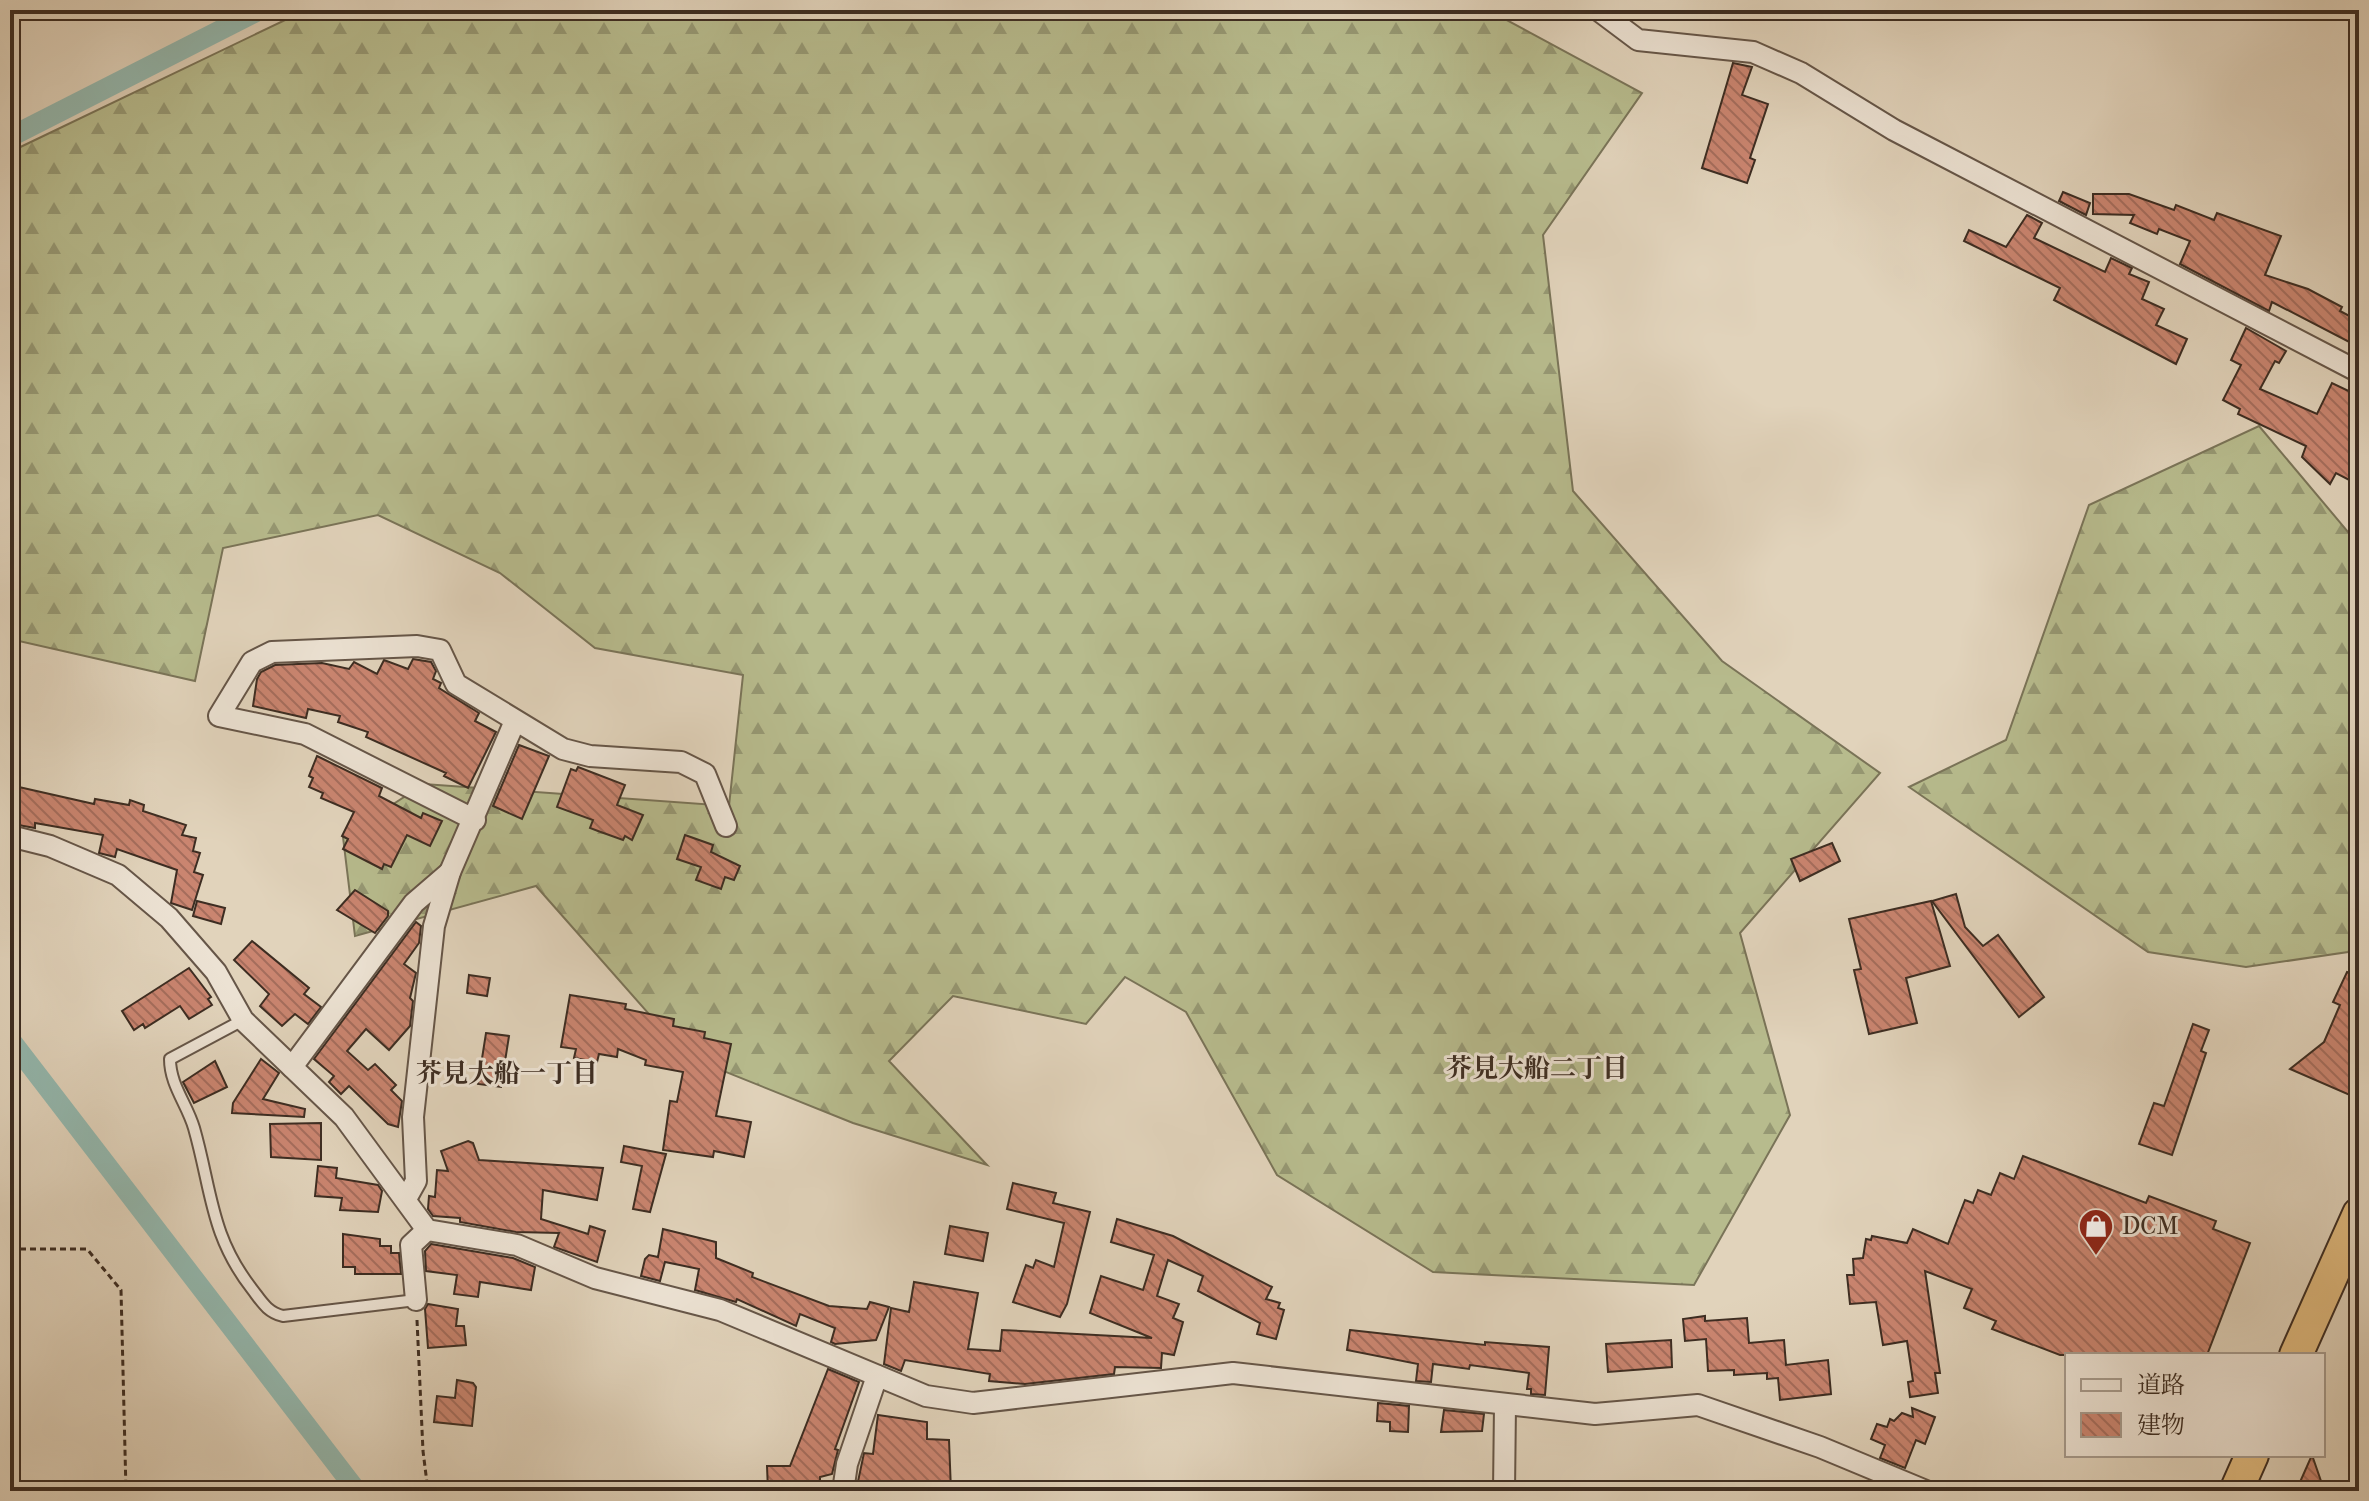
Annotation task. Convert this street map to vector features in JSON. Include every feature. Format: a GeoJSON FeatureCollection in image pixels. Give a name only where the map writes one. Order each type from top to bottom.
{"type":"FeatureCollection","features":[{"type":"Feature","properties":{"kind":"highway"},"geometry":{"type":"LineString","coordinates":[[2297,1353],[2359,1214]]}},
{"type":"Feature","properties":{"kind":"highway"},"geometry":{"type":"LineString","coordinates":[[2236,1491],[2251,1457]]}},
{"type":"Feature","properties":{"kind":"street"},"geometry":{"type":"LineString","coordinates":[[1598,10],[1638,40],[1753,52],[1801,73],[1907,137],[2359,372]]}},
{"type":"Feature","properties":{"kind":"street"},"geometry":{"type":"LineString","coordinates":[[475,820],[305,734],[219,716],[252,662],[272,652],[417,646],[440,650],[456,684],[563,749],[590,756],[681,762],[705,774],[726,826]]}},
{"type":"Feature","properties":{"kind":"street"},"geometry":{"type":"LineString","coordinates":[[406,1199],[416,1181],[413,1117],[434,926],[450,872],[475,820],[515,721]]}},
{"type":"Feature","properties":{"kind":"street"},"geometry":{"type":"LineString","coordinates":[[10,836],[50,846],[118,875],[179,929],[216,972],[243,1020],[344,1117],[427,1230],[517,1245],[595,1278],[720,1310],[926,1396],[973,1403],[1233,1373],[1595,1414],[1698,1405],[1820,1447],[1926,1491]]}},
{"type":"Feature","properties":{"kind":"street"},"geometry":{"type":"LineString","coordinates":[[292,1067],[414,903],[450,872]]}},
{"type":"Feature","properties":{"kind":"street"},"geometry":{"type":"LineString","coordinates":[[416,1300],[411,1245],[427,1230]]}},
{"type":"Feature","properties":{"kind":"street"},"geometry":{"type":"LineString","coordinates":[[843,1491],[847,1464],[877,1376]]}},
{"type":"Feature","properties":{"kind":"street"},"geometry":{"type":"LineString","coordinates":[[1504,1491],[1505,1405]]}},
{"type":"Feature","properties":{"kind":"lane"},"geometry":{"type":"LineString","coordinates":[[243,1020],[170,1059],[170,1075],[194,1125],[220,1238],[231,1262],[270,1313],[283,1316],[416,1300]]}},
{"type":"Feature","properties":{"kind":"path"},"geometry":{"type":"LineString","coordinates":[[10,1249],[87,1249],[121,1290],[126,1491]]}},
{"type":"Feature","properties":{"kind":"path"},"geometry":{"type":"LineString","coordinates":[[416,1300],[423,1451],[428,1491]]}},
{"type":"Feature","properties":{"kind":"green space"},"geometry":{"type":"Polygon","coordinates":[[[306,10],[1488,10],[1642,93],[1543,235],[1573,491],[1722,661],[1880,773],[1740,933],[1790,1115],[1694,1285],[1433,1272],[1277,1175],[1186,1012],[1125,977],[1086,1024],[953,996],[889,1061],[987,1165],[853,1123],[686,1056],[536,886],[355,936],[343,837],[424,784],[729,806],[743,675],[595,648],[500,573],[378,515],[223,548],[195,681],[10,639],[10,152],[306,10]]]}},
{"type":"Feature","properties":{"kind":"green space"},"geometry":{"type":"Polygon","coordinates":[[[2259,426],[2359,545],[2359,936],[2348,952],[2246,967],[2148,952],[1909,787],[2006,740],[2089,505],[2259,426]]]}},
{"type":"Feature","properties":{"kind":"building"},"geometry":{"type":"Polygon","coordinates":[[[1733,63],[1752,67],[1742,95],[1768,104],[1750,158],[1755,160],[1747,183],[1702,168],[1733,63]]]}},
{"type":"Feature","properties":{"kind":"building"},"geometry":{"type":"Polygon","coordinates":[[[2063,192],[2090,203],[2086,215],[2059,201],[2063,192]]]}},
{"type":"Feature","properties":{"kind":"building"},"geometry":{"type":"Polygon","coordinates":[[[2093,194],[2129,194],[2174,210],[2176,205],[2214,220],[2217,213],[2281,236],[2265,275],[2308,289],[2342,307],[2340,311],[2359,321],[2359,347],[2272,302],[2269,311],[2180,264],[2190,241],[2159,229],[2157,234],[2130,223],[2134,215],[2093,214],[2093,194]]]}},
{"type":"Feature","properties":{"kind":"building"},"geometry":{"type":"Polygon","coordinates":[[[2027,215],[2042,223],[2034,238],[2105,272],[2111,258],[2132,268],[2129,274],[2149,282],[2142,299],[2164,309],[2156,325],[2187,339],[2176,364],[2054,300],[2060,288],[1964,241],[1969,230],[2006,247],[2027,215]]]}},
{"type":"Feature","properties":{"kind":"building"},"geometry":{"type":"Polygon","coordinates":[[[2246,328],[2286,351],[2279,363],[2275,361],[2260,389],[2317,414],[2332,383],[2359,396],[2359,485],[2336,473],[2330,484],[2302,457],[2306,446],[2238,414],[2240,409],[2223,400],[2241,365],[2231,360],[2246,328]]]}},
{"type":"Feature","properties":{"kind":"building"},"geometry":{"type":"Polygon","coordinates":[[[413,659],[431,662],[436,671],[433,679],[441,683],[439,688],[479,713],[475,721],[496,732],[468,788],[444,776],[446,773],[366,737],[368,732],[338,722],[340,716],[308,709],[306,718],[253,706],[257,679],[261,672],[275,665],[322,663],[349,669],[354,662],[377,674],[384,660],[408,669],[413,659]]]}},
{"type":"Feature","properties":{"kind":"building"},"geometry":{"type":"Polygon","coordinates":[[[519,745],[549,756],[522,819],[493,806],[519,745]]]}},
{"type":"Feature","properties":{"kind":"building"},"geometry":{"type":"Polygon","coordinates":[[[317,756],[382,788],[379,796],[421,818],[423,813],[442,821],[430,846],[407,835],[391,867],[384,864],[382,869],[343,849],[348,839],[342,836],[354,812],[321,798],[323,793],[309,787],[313,778],[309,776],[317,756]]]}},
{"type":"Feature","properties":{"kind":"building"},"geometry":{"type":"Polygon","coordinates":[[[578,767],[625,785],[617,805],[643,815],[632,840],[625,836],[623,840],[590,828],[593,820],[557,807],[571,769],[576,771],[578,767]]]}},
{"type":"Feature","properties":{"kind":"building"},"geometry":{"type":"Polygon","coordinates":[[[10,785],[94,804],[95,799],[129,805],[130,800],[144,805],[143,811],[186,825],[182,835],[196,838],[193,851],[200,853],[194,872],[203,875],[192,910],[171,903],[177,870],[117,849],[115,857],[99,853],[103,835],[35,823],[35,828],[18,825],[20,812],[10,811],[10,785]]]}},
{"type":"Feature","properties":{"kind":"building"},"geometry":{"type":"Polygon","coordinates":[[[685,835],[713,845],[711,852],[740,866],[734,880],[725,877],[721,889],[696,880],[701,867],[677,859],[685,835]]]}},
{"type":"Feature","properties":{"kind":"building"},"geometry":{"type":"Polygon","coordinates":[[[1832,843],[1840,861],[1800,881],[1791,859],[1832,843]]]}},
{"type":"Feature","properties":{"kind":"building"},"geometry":{"type":"Polygon","coordinates":[[[355,890],[388,911],[388,916],[375,933],[337,910],[355,890]]]}},
{"type":"Feature","properties":{"kind":"building"},"geometry":{"type":"Polygon","coordinates":[[[1956,894],[1965,927],[1983,946],[1998,935],[2044,997],[2019,1017],[1932,901],[1956,894]]]}},
{"type":"Feature","properties":{"kind":"building"},"geometry":{"type":"Polygon","coordinates":[[[197,901],[225,908],[221,924],[193,916],[197,901]]]}},
{"type":"Feature","properties":{"kind":"building"},"geometry":{"type":"Polygon","coordinates":[[[1931,901],[1950,966],[1906,978],[1917,1023],[1869,1034],[1854,970],[1861,969],[1849,919],[1931,901]]]}},
{"type":"Feature","properties":{"kind":"building"},"geometry":{"type":"Polygon","coordinates":[[[416,922],[421,926],[419,943],[404,964],[416,973],[410,998],[413,1001],[410,1026],[389,1050],[366,1029],[347,1051],[368,1070],[375,1064],[396,1085],[391,1090],[402,1101],[398,1127],[388,1124],[349,1086],[341,1094],[329,1082],[334,1076],[314,1059],[416,922]]]}},
{"type":"Feature","properties":{"kind":"building"},"geometry":{"type":"Polygon","coordinates":[[[252,941],[309,988],[304,994],[321,1007],[308,1024],[295,1014],[282,1026],[260,1006],[269,994],[234,960],[252,941]]]}},
{"type":"Feature","properties":{"kind":"building"},"geometry":{"type":"Polygon","coordinates":[[[189,968],[211,997],[208,999],[212,1005],[189,1019],[180,1006],[145,1028],[143,1024],[134,1030],[122,1011],[189,968]]]}},
{"type":"Feature","properties":{"kind":"building"},"geometry":{"type":"Polygon","coordinates":[[[2347,972],[2359,978],[2359,1099],[2290,1069],[2324,1042],[2340,1005],[2333,1002],[2347,972]]]}},
{"type":"Feature","properties":{"kind":"building"},"geometry":{"type":"Polygon","coordinates":[[[469,975],[490,978],[487,996],[467,993],[469,975]]]}},
{"type":"Feature","properties":{"kind":"building"},"geometry":{"type":"Polygon","coordinates":[[[570,995],[626,1004],[625,1009],[674,1019],[673,1026],[705,1032],[704,1038],[731,1044],[716,1116],[751,1122],[744,1157],[714,1151],[713,1157],[663,1150],[670,1101],[677,1102],[683,1072],[645,1065],[646,1060],[618,1049],[617,1057],[599,1054],[597,1062],[574,1058],[576,1049],[561,1047],[570,995]]]}},
{"type":"Feature","properties":{"kind":"building"},"geometry":{"type":"Polygon","coordinates":[[[2193,1024],[2209,1030],[2201,1051],[2206,1053],[2172,1155],[2139,1144],[2154,1103],[2164,1106],[2193,1024]]]}},
{"type":"Feature","properties":{"kind":"building"},"geometry":{"type":"Polygon","coordinates":[[[486,1033],[509,1036],[501,1087],[478,1084],[486,1033]]]}},
{"type":"Feature","properties":{"kind":"building"},"geometry":{"type":"Polygon","coordinates":[[[261,1059],[279,1073],[263,1099],[305,1109],[304,1117],[232,1113],[233,1103],[261,1059]]]}},
{"type":"Feature","properties":{"kind":"building"},"geometry":{"type":"Polygon","coordinates":[[[215,1061],[227,1087],[194,1103],[183,1082],[215,1061]]]}},
{"type":"Feature","properties":{"kind":"building"},"geometry":{"type":"Polygon","coordinates":[[[321,1123],[321,1160],[271,1157],[270,1124],[321,1123]]]}},
{"type":"Feature","properties":{"kind":"building"},"geometry":{"type":"Polygon","coordinates":[[[468,1141],[473,1143],[479,1160],[603,1168],[597,1200],[543,1190],[541,1219],[588,1234],[590,1226],[605,1231],[597,1262],[554,1247],[559,1233],[516,1232],[460,1222],[460,1218],[433,1216],[428,1209],[429,1196],[435,1197],[437,1170],[448,1171],[441,1151],[468,1141]]]}},
{"type":"Feature","properties":{"kind":"building"},"geometry":{"type":"Polygon","coordinates":[[[624,1146],[666,1154],[650,1212],[633,1209],[642,1166],[621,1162],[624,1146]]]}},
{"type":"Feature","properties":{"kind":"building","name":"DCM"},"geometry":{"type":"Polygon","coordinates":[[[2023,1156],[2146,1203],[2149,1196],[2216,1221],[2213,1229],[2250,1243],[2208,1353],[2060,1355],[1992,1329],[1996,1321],[1964,1308],[1972,1289],[1925,1271],[1940,1373],[1935,1373],[1938,1393],[1910,1397],[1908,1382],[1913,1381],[1907,1341],[1883,1345],[1876,1302],[1850,1304],[1847,1275],[1854,1275],[1853,1259],[1863,1258],[1866,1239],[1871,1240],[1872,1236],[1907,1243],[1913,1229],[1948,1244],[1965,1200],[1973,1203],[1978,1190],[1991,1195],[2000,1173],[2014,1179],[2023,1156]]]}},
{"type":"Feature","properties":{"kind":"building"},"geometry":{"type":"Polygon","coordinates":[[[318,1166],[337,1168],[336,1178],[378,1185],[382,1191],[378,1212],[340,1210],[342,1198],[315,1196],[318,1166]]]}},
{"type":"Feature","properties":{"kind":"building"},"geometry":{"type":"Polygon","coordinates":[[[1013,1183],[1056,1193],[1053,1203],[1090,1212],[1067,1304],[1060,1317],[1013,1302],[1026,1265],[1033,1268],[1036,1260],[1054,1267],[1064,1223],[1007,1209],[1013,1183]]]}},
{"type":"Feature","properties":{"kind":"building"},"geometry":{"type":"Polygon","coordinates":[[[1117,1219],[1173,1236],[1272,1287],[1266,1299],[1280,1303],[1278,1308],[1284,1310],[1276,1339],[1257,1334],[1260,1323],[1198,1291],[1203,1276],[1168,1260],[1157,1296],[1179,1304],[1173,1318],[1183,1322],[1174,1355],[1162,1353],[1161,1368],[1115,1367],[1114,1374],[1025,1384],[989,1381],[990,1374],[905,1360],[901,1371],[884,1364],[891,1308],[909,1312],[914,1282],[978,1293],[968,1349],[1000,1351],[1002,1330],[1152,1338],[1090,1313],[1101,1276],[1143,1290],[1154,1255],[1111,1242],[1117,1219]]]}},
{"type":"Feature","properties":{"kind":"building"},"geometry":{"type":"Polygon","coordinates":[[[950,1226],[988,1233],[983,1261],[945,1254],[950,1226]]]}},
{"type":"Feature","properties":{"kind":"building"},"geometry":{"type":"Polygon","coordinates":[[[663,1229],[716,1242],[716,1258],[753,1273],[752,1277],[829,1306],[867,1309],[870,1302],[889,1307],[876,1340],[835,1344],[831,1342],[835,1328],[800,1314],[796,1326],[737,1299],[736,1302],[695,1290],[699,1269],[665,1262],[660,1281],[641,1276],[645,1259],[649,1255],[658,1257],[663,1229]]]}},
{"type":"Feature","properties":{"kind":"building"},"geometry":{"type":"Polygon","coordinates":[[[343,1234],[380,1239],[380,1246],[391,1246],[391,1253],[399,1253],[401,1274],[355,1274],[355,1267],[343,1267],[343,1234]]]}},
{"type":"Feature","properties":{"kind":"building"},"geometry":{"type":"Polygon","coordinates":[[[431,1244],[513,1258],[535,1267],[531,1290],[480,1282],[478,1297],[454,1294],[457,1275],[426,1271],[425,1251],[431,1244]]]}},
{"type":"Feature","properties":{"kind":"building"},"geometry":{"type":"Polygon","coordinates":[[[428,1304],[458,1309],[456,1326],[464,1326],[466,1345],[428,1348],[425,1309],[428,1304]]]}},
{"type":"Feature","properties":{"kind":"building"},"geometry":{"type":"Polygon","coordinates":[[[1705,1316],[1705,1321],[1747,1318],[1749,1343],[1784,1340],[1786,1365],[1828,1360],[1831,1394],[1780,1400],[1778,1378],[1767,1379],[1767,1373],[1734,1375],[1734,1370],[1708,1371],[1706,1339],[1685,1341],[1683,1319],[1705,1316]]]}},
{"type":"Feature","properties":{"kind":"building"},"geometry":{"type":"Polygon","coordinates":[[[1350,1330],[1485,1345],[1485,1342],[1549,1347],[1545,1395],[1531,1394],[1531,1389],[1527,1389],[1529,1373],[1470,1365],[1469,1369],[1433,1364],[1431,1382],[1416,1381],[1418,1364],[1347,1350],[1350,1330]]]}},
{"type":"Feature","properties":{"kind":"building"},"geometry":{"type":"Polygon","coordinates":[[[1671,1340],[1672,1367],[1608,1372],[1606,1344],[1671,1340]]]}},
{"type":"Feature","properties":{"kind":"building"},"geometry":{"type":"Polygon","coordinates":[[[828,1369],[859,1382],[835,1449],[838,1450],[832,1474],[820,1477],[820,1486],[809,1486],[809,1491],[768,1491],[767,1466],[790,1466],[828,1369]]]}},
{"type":"Feature","properties":{"kind":"building"},"geometry":{"type":"Polygon","coordinates":[[[457,1380],[473,1383],[476,1387],[472,1426],[434,1422],[437,1396],[455,1398],[457,1380]]]}},
{"type":"Feature","properties":{"kind":"building"},"geometry":{"type":"Polygon","coordinates":[[[1378,1403],[1409,1406],[1408,1432],[1390,1431],[1390,1422],[1377,1421],[1378,1403]]]}},
{"type":"Feature","properties":{"kind":"building"},"geometry":{"type":"Polygon","coordinates":[[[1912,1408],[1935,1417],[1925,1444],[1916,1440],[1905,1468],[1880,1458],[1885,1445],[1871,1439],[1877,1424],[1887,1427],[1890,1419],[1894,1421],[1902,1413],[1913,1417],[1912,1408]]]}},
{"type":"Feature","properties":{"kind":"building"},"geometry":{"type":"Polygon","coordinates":[[[1444,1410],[1484,1414],[1482,1431],[1441,1432],[1444,1410]]]}},
{"type":"Feature","properties":{"kind":"building"},"geometry":{"type":"Polygon","coordinates":[[[878,1415],[927,1422],[927,1439],[949,1440],[951,1491],[856,1491],[864,1453],[873,1454],[878,1415]]]}},
{"type":"Feature","properties":{"kind":"building"},"geometry":{"type":"Polygon","coordinates":[[[2313,1457],[2322,1484],[2319,1491],[2296,1491],[2313,1457]]]}},
{"type":"Feature","properties":{"kind":"waterway"},"geometry":{"type":"LineString","coordinates":[[10,137],[260,10]]}},
{"type":"Feature","properties":{"kind":"waterway"},"geometry":{"type":"LineString","coordinates":[[10,1039],[357,1491]]}},
{"type":"Feature","properties":{"kind":"place","name":"DCM"},"geometry":{"type":"Point","coordinates":[2096,1257]}},
{"type":"Feature","properties":{"kind":"district","name":"芥見大船二丁目"},"geometry":{"type":"Point","coordinates":[1537,1068]}},
{"type":"Feature","properties":{"kind":"district","name":"芥見大船一丁目"},"geometry":{"type":"Point","coordinates":[507,1073]}}]}
